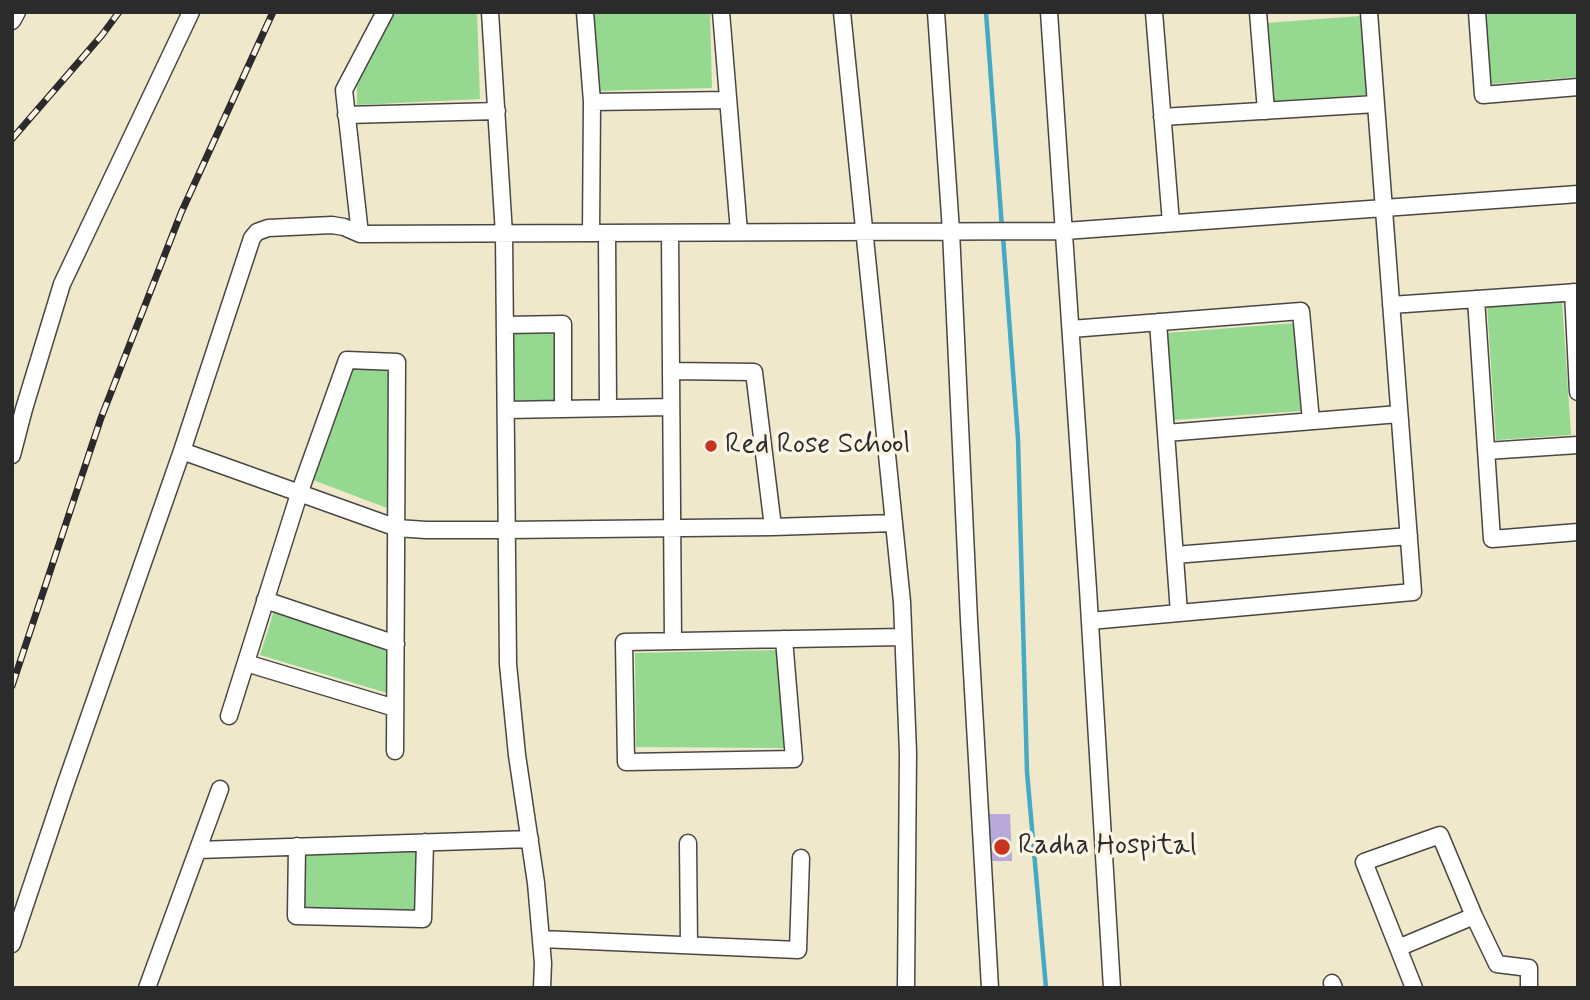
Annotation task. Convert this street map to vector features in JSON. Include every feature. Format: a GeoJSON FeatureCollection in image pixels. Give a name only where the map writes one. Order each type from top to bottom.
{"type":"FeatureCollection","features":[{"type":"Feature","properties":{"kind":"street"},"geometry":{"type":"LineString","coordinates":[[12,21],[17,12]]}},
{"type":"Feature","properties":{"kind":"street"},"geometry":{"type":"LineString","coordinates":[[12,455],[18,407],[62,284],[191,12]]}},
{"type":"Feature","properties":{"kind":"street"},"geometry":{"type":"LineString","coordinates":[[360,234],[344,90],[385,12]]}},
{"type":"Feature","properties":{"kind":"street"},"geometry":{"type":"LineString","coordinates":[[490,12],[504,234],[508,664],[517,755],[536,883],[543,963],[542,988]]}},
{"type":"Feature","properties":{"kind":"street"},"geometry":{"type":"LineString","coordinates":[[585,12],[608,408]]}},
{"type":"Feature","properties":{"kind":"street"},"geometry":{"type":"LineString","coordinates":[[721,12],[738,232]]}},
{"type":"Feature","properties":{"kind":"street"},"geometry":{"type":"LineString","coordinates":[[842,12],[902,602],[908,753],[906,988]]}},
{"type":"Feature","properties":{"kind":"street"},"geometry":{"type":"LineString","coordinates":[[936,12],[951,231],[990,988]]}},
{"type":"Feature","properties":{"kind":"street"},"geometry":{"type":"LineString","coordinates":[[1049,12],[1112,988]]}},
{"type":"Feature","properties":{"kind":"street"},"geometry":{"type":"LineString","coordinates":[[1154,12],[1171,223]]}},
{"type":"Feature","properties":{"kind":"street"},"geometry":{"type":"LineString","coordinates":[[1266,111],[1258,13],[1272,12]]}},
{"type":"Feature","properties":{"kind":"street"},"geometry":{"type":"LineString","coordinates":[[1090,621],[1413,593],[1369,12]]}},
{"type":"Feature","properties":{"kind":"street"},"geometry":{"type":"LineString","coordinates":[[1477,12],[1483,95],[1578,88]]}},
{"type":"Feature","properties":{"kind":"street"},"geometry":{"type":"LineString","coordinates":[[592,102],[728,100]]}},
{"type":"Feature","properties":{"kind":"street"},"geometry":{"type":"LineString","coordinates":[[1163,117],[1376,104]]}},
{"type":"Feature","properties":{"kind":"street"},"geometry":{"type":"LineString","coordinates":[[346,115],[496,111]]}},
{"type":"Feature","properties":{"kind":"street"},"geometry":{"type":"LineString","coordinates":[[12,944],[252,238],[257,232],[268,228],[332,225],[360,234],[1065,231],[1578,194]]}},
{"type":"Feature","properties":{"kind":"street"},"geometry":{"type":"LineString","coordinates":[[670,233],[673,641]]}},
{"type":"Feature","properties":{"kind":"street"},"geometry":{"type":"LineString","coordinates":[[1391,305],[1575,292],[1578,392]]}},
{"type":"Feature","properties":{"kind":"street"},"geometry":{"type":"LineString","coordinates":[[1476,299],[1492,539],[1578,532]]}},
{"type":"Feature","properties":{"kind":"street"},"geometry":{"type":"LineString","coordinates":[[1071,329],[1301,310],[1311,421]]}},
{"type":"Feature","properties":{"kind":"street"},"geometry":{"type":"LineString","coordinates":[[1158,322],[1179,613]]}},
{"type":"Feature","properties":{"kind":"street"},"geometry":{"type":"LineString","coordinates":[[505,325],[563,324],[563,409]]}},
{"type":"Feature","properties":{"kind":"street"},"geometry":{"type":"LineString","coordinates":[[229,716],[299,494],[347,360],[397,362],[395,751]]}},
{"type":"Feature","properties":{"kind":"street"},"geometry":{"type":"LineString","coordinates":[[671,372],[754,372],[773,527]]}},
{"type":"Feature","properties":{"kind":"street"},"geometry":{"type":"LineString","coordinates":[[506,410],[671,407]]}},
{"type":"Feature","properties":{"kind":"street"},"geometry":{"type":"LineString","coordinates":[[1166,433],[1399,414]]}},
{"type":"Feature","properties":{"kind":"street"},"geometry":{"type":"LineString","coordinates":[[1486,451],[1578,445]]}},
{"type":"Feature","properties":{"kind":"street"},"geometry":{"type":"LineString","coordinates":[[181,451],[397,528],[507,530],[894,523]]}},
{"type":"Feature","properties":{"kind":"street"},"geometry":{"type":"LineString","coordinates":[[1175,555],[1409,536]]}},
{"type":"Feature","properties":{"kind":"street"},"geometry":{"type":"LineString","coordinates":[[265,600],[396,644]]}},
{"type":"Feature","properties":{"kind":"street"},"geometry":{"type":"LineString","coordinates":[[785,639],[794,759],[626,762],[624,642],[673,641],[785,639],[903,637]]}},
{"type":"Feature","properties":{"kind":"street"},"geometry":{"type":"LineString","coordinates":[[246,663],[395,708]]}},
{"type":"Feature","properties":{"kind":"street"},"geometry":{"type":"LineString","coordinates":[[147,988],[220,789]]}},
{"type":"Feature","properties":{"kind":"street"},"geometry":{"type":"LineString","coordinates":[[1414,988],[1364,862],[1440,835],[1497,964],[1529,968],[1529,988]]}},
{"type":"Feature","properties":{"kind":"street"},"geometry":{"type":"LineString","coordinates":[[198,850],[530,839]]}},
{"type":"Feature","properties":{"kind":"street"},"geometry":{"type":"LineString","coordinates":[[297,846],[296,916],[423,919],[425,842]]}},
{"type":"Feature","properties":{"kind":"street"},"geometry":{"type":"LineString","coordinates":[[688,842],[689,945]]}},
{"type":"Feature","properties":{"kind":"street"},"geometry":{"type":"LineString","coordinates":[[541,939],[798,950],[801,858]]}},
{"type":"Feature","properties":{"kind":"street"},"geometry":{"type":"LineString","coordinates":[[1398,948],[1474,916]]}},
{"type":"Feature","properties":{"kind":"green space"},"geometry":{"type":"Polygon","coordinates":[[[394,12],[477,12],[480,99],[357,105],[357,79],[394,12]]]}},
{"type":"Feature","properties":{"kind":"green space"},"geometry":{"type":"Polygon","coordinates":[[[594,12],[710,12],[712,88],[596,91],[594,12]]]}},
{"type":"Feature","properties":{"kind":"green space"},"geometry":{"type":"Polygon","coordinates":[[[1485,12],[1578,12],[1578,77],[1491,84],[1485,12]]]}},
{"type":"Feature","properties":{"kind":"green space"},"geometry":{"type":"Polygon","coordinates":[[[1360,16],[1367,95],[1272,101],[1266,23],[1360,16]]]}},
{"type":"Feature","properties":{"kind":"green space"},"geometry":{"type":"Polygon","coordinates":[[[1562,301],[1571,435],[1496,440],[1487,306],[1562,301]]]}},
{"type":"Feature","properties":{"kind":"green space"},"geometry":{"type":"Polygon","coordinates":[[[1295,323],[1302,411],[1174,420],[1167,333],[1295,323]]]}},
{"type":"Feature","properties":{"kind":"green space"},"geometry":{"type":"Polygon","coordinates":[[[514,332],[557,332],[557,402],[513,402],[514,332]]]}},
{"type":"Feature","properties":{"kind":"green space"},"geometry":{"type":"Polygon","coordinates":[[[350,365],[389,368],[387,508],[313,480],[350,365]]]}},
{"type":"Feature","properties":{"kind":"green space"},"geometry":{"type":"Polygon","coordinates":[[[274,611],[388,651],[387,693],[260,655],[274,611]]]}},
{"type":"Feature","properties":{"kind":"green space"},"geometry":{"type":"Polygon","coordinates":[[[778,650],[786,748],[636,747],[635,653],[778,650]]]}},
{"type":"Feature","properties":{"kind":"green space"},"geometry":{"type":"Polygon","coordinates":[[[417,850],[415,911],[302,907],[305,853],[417,850]]]}},
{"type":"Feature","properties":{"kind":"building"},"geometry":{"type":"Polygon","coordinates":[[[984,814],[1010,814],[1012,861],[985,861],[984,814]]]}},
{"type":"Feature","properties":{"kind":"waterway"},"geometry":{"type":"LineString","coordinates":[[986,12],[1002,228]]}},
{"type":"Feature","properties":{"kind":"waterway"},"geometry":{"type":"LineString","coordinates":[[1003,237],[1018,439],[1027,772],[1046,988]]}},
{"type":"Feature","properties":{"kind":"railway"},"geometry":{"type":"LineString","coordinates":[[12,139],[119,12]]}},
{"type":"Feature","properties":{"kind":"railway"},"geometry":{"type":"LineString","coordinates":[[12,686],[101,418],[181,213],[273,12]]}},
{"type":"Feature","properties":{"kind":"place","name":"Red Rose School"},"geometry":{"type":"Point","coordinates":[711,446]}},
{"type":"Feature","properties":{"kind":"place","name":"Radha Hospital"},"geometry":{"type":"Point","coordinates":[1002,847]}}]}
